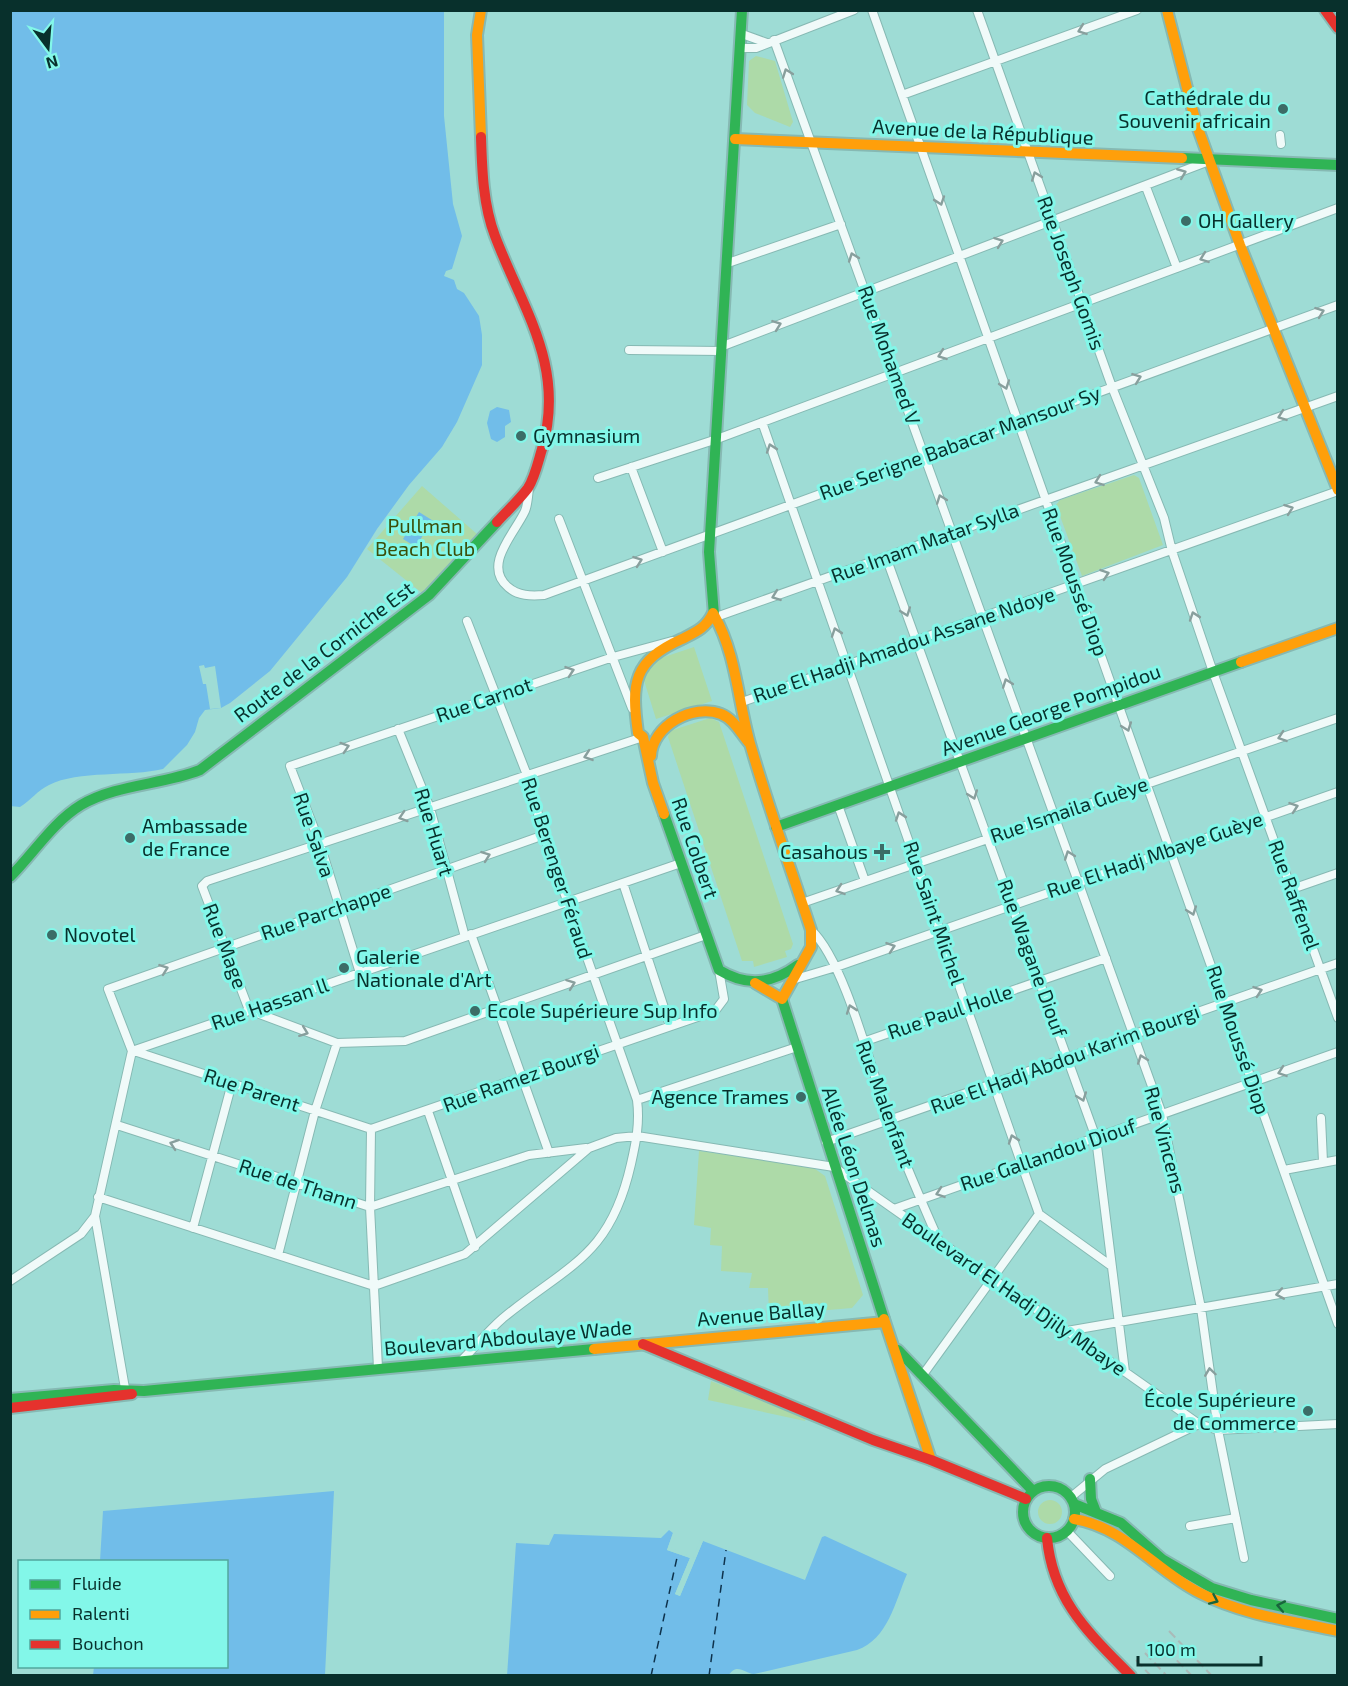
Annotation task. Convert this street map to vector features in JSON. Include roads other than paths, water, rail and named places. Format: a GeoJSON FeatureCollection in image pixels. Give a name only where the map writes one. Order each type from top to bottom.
{"type":"FeatureCollection","features":[{"type":"Feature","properties":{"kind":"street","name":"Route de la Corniche Est"},"geometry":{"type":"LineString","coordinates":[[10,878],[78,807],[118,790],[177,780],[200,770],[429,595],[529,486],[550,421],[549,381],[533,321],[494,234],[483,182],[477,35],[481,10]]}},
{"type":"Feature","properties":{"kind":"street"},"geometry":{"type":"LineString","coordinates":[[719,970],[738,981],[755,983],[783,999],[811,947],[811,930],[750,746],[742,702],[715,615],[710,535],[742,10]]}},
{"type":"Feature","properties":{"kind":"street"},"geometry":{"type":"LineString","coordinates":[[741,48],[756,48],[854,10]]}},
{"type":"Feature","properties":{"kind":"street","name":"Rue Moussé Diop"},"geometry":{"type":"LineString","coordinates":[[872,10],[1338,1324]]}},
{"type":"Feature","properties":{"kind":"street","name":"Rue Joseph Gomis"},"geometry":{"type":"LineString","coordinates":[[977,10],[1112,387],[1164,518],[1172,551],[1213,672]]}},
{"type":"Feature","properties":{"kind":"street"},"geometry":{"type":"LineString","coordinates":[[902,95],[1137,10]]}},
{"type":"Feature","properties":{"kind":"street"},"geometry":{"type":"LineString","coordinates":[[1167,10],[1196,123],[1240,244],[1338,490]]}},
{"type":"Feature","properties":{"kind":"street"},"geometry":{"type":"LineString","coordinates":[[1325,10],[1338,28]]}},
{"type":"Feature","properties":{"kind":"street"},"geometry":{"type":"LineString","coordinates":[[742,34],[771,41]]}},
{"type":"Feature","properties":{"kind":"street","name":"Rue Mohamed V"},"geometry":{"type":"LineString","coordinates":[[771,41],[842,224],[1027,738]]}},
{"type":"Feature","properties":{"kind":"street"},"geometry":{"type":"LineString","coordinates":[[1280,135],[1281,144]]}},
{"type":"Feature","properties":{"kind":"street","name":"Avenue de la République"},"geometry":{"type":"LineString","coordinates":[[735,139],[1338,165]]}},
{"type":"Feature","properties":{"kind":"street"},"geometry":{"type":"LineString","coordinates":[[629,350],[722,348],[1211,161]]}},
{"type":"Feature","properties":{"kind":"street"},"geometry":{"type":"LineString","coordinates":[[1146,187],[1177,268]]}},
{"type":"Feature","properties":{"kind":"street"},"geometry":{"type":"LineString","coordinates":[[598,478],[717,439],[1338,208]]}},
{"type":"Feature","properties":{"kind":"street"},"geometry":{"type":"LineString","coordinates":[[728,263],[842,224]]}},
{"type":"Feature","properties":{"kind":"street","name":"Rue Serigne Babacar Mansour Sy"},"geometry":{"type":"LineString","coordinates":[[529,486],[524,512],[498,560],[500,578],[512,590],[530,596],[544,595],[1338,305]]}},
{"type":"Feature","properties":{"kind":"street","name":"Rue Imam Matar Sylla"},"geometry":{"type":"LineString","coordinates":[[715,615],[818,581],[1338,396]]}},
{"type":"Feature","properties":{"kind":"street","name":"Rue Saint Michel"},"geometry":{"type":"LineString","coordinates":[[762,422],[1039,1214]]}},
{"type":"Feature","properties":{"kind":"street"},"geometry":{"type":"LineString","coordinates":[[631,467],[663,552]]}},
{"type":"Feature","properties":{"kind":"street","name":"Rue El Hadji Amadou Assane Ndoye"},"geometry":{"type":"LineString","coordinates":[[742,702],[1172,551],[1338,490]]}},
{"type":"Feature","properties":{"kind":"street"},"geometry":{"type":"LineString","coordinates":[[560,519],[635,714]]}},
{"type":"Feature","properties":{"kind":"street","name":"Rue Wagane Diouf"},"geometry":{"type":"LineString","coordinates":[[886,557],[1096,1138],[1125,1372]]}},
{"type":"Feature","properties":{"kind":"street"},"geometry":{"type":"LineString","coordinates":[[635,714],[637,677],[641,663],[656,651],[699,632],[715,615]]}},
{"type":"Feature","properties":{"kind":"street","name":"Rue Berenger Féraud"},"geometry":{"type":"LineString","coordinates":[[461,1361],[502,1319],[574,1265],[597,1243],[619,1209],[640,1118],[638,1100],[544,836],[527,775],[494,697],[467,621]]}},
{"type":"Feature","properties":{"kind":"street","name":"Avenue George Pompidou"},"geometry":{"type":"LineString","coordinates":[[776,827],[1338,628]]}},
{"type":"Feature","properties":{"kind":"street","name":"Rue Carnot"},"geometry":{"type":"LineString","coordinates":[[290,766],[613,657],[656,643],[680,639]]}},
{"type":"Feature","properties":{"kind":"street","name":"Rue Raffenel"},"geometry":{"type":"LineString","coordinates":[[1213,672],[1338,1018]]}},
{"type":"Feature","properties":{"kind":"street","name":"Rue Colbert"},"geometry":{"type":"LineString","coordinates":[[635,714],[638,734],[643,737],[653,783],[719,970]]}},
{"type":"Feature","properties":{"kind":"street"},"geometry":{"type":"LineString","coordinates":[[653,783],[652,745],[661,730],[673,723],[701,714],[721,714],[750,746]]}},
{"type":"Feature","properties":{"kind":"street","name":"Rue Ismaila Guèye"},"geometry":{"type":"LineString","coordinates":[[801,903],[1338,718]]}},
{"type":"Feature","properties":{"kind":"street","name":"Rue Huart"},"geometry":{"type":"LineString","coordinates":[[398,729],[430,808],[446,870],[468,935],[498,1010],[549,1153]]}},
{"type":"Feature","properties":{"kind":"street"},"geometry":{"type":"LineString","coordinates":[[320,844],[643,737]]}},
{"type":"Feature","properties":{"kind":"street","name":"Rue Vincens"},"geometry":{"type":"LineString","coordinates":[[1027,738],[1162,1114],[1201,1308],[1218,1430],[1244,1558]]}},
{"type":"Feature","properties":{"kind":"street","name":"Rue Salva"},"geometry":{"type":"LineString","coordinates":[[290,766],[320,844],[360,973]]}},
{"type":"Feature","properties":{"kind":"street","name":"Rue El Hadj Mbaye Guèye"},"geometry":{"type":"LineString","coordinates":[[792,980],[836,967],[1338,792]]}},
{"type":"Feature","properties":{"kind":"street"},"geometry":{"type":"LineString","coordinates":[[838,805],[865,881]]}},
{"type":"Feature","properties":{"kind":"street","name":"Rue Parchappe"},"geometry":{"type":"LineString","coordinates":[[133,1051],[108,988],[544,836]]}},
{"type":"Feature","properties":{"kind":"street","name":"Rue Mage"},"geometry":{"type":"LineString","coordinates":[[249,1010],[202,886],[206,882],[320,844]]}},
{"type":"Feature","properties":{"kind":"street","name":"Rue Hassan ll"},"geometry":{"type":"LineString","coordinates":[[133,1051],[681,863]]}},
{"type":"Feature","properties":{"kind":"street"},"geometry":{"type":"LineString","coordinates":[[1292,889],[1338,873]]}},
{"type":"Feature","properties":{"kind":"street"},"geometry":{"type":"LineString","coordinates":[[623,883],[670,1026]]}},
{"type":"Feature","properties":{"kind":"street","name":"Rue Malenfant"},"geometry":{"type":"LineString","coordinates":[[811,930],[820,940],[836,967],[890,1122],[938,1240]]}},
{"type":"Feature","properties":{"kind":"street"},"geometry":{"type":"LineString","coordinates":[[249,1010],[337,1043],[405,1041],[706,936]]}},
{"type":"Feature","properties":{"kind":"street","name":"Rue Paul Holle"},"geometry":{"type":"LineString","coordinates":[[862,1042],[1106,958]]}},
{"type":"Feature","properties":{"kind":"street"},"geometry":{"type":"LineString","coordinates":[[755,983],[787,973],[803,962]]}},
{"type":"Feature","properties":{"kind":"street","name":"Rue El Hadj Abdou Karim Bourgi"},"geometry":{"type":"LineString","coordinates":[[826,1142],[890,1122],[1338,963]]}},
{"type":"Feature","properties":{"kind":"street","name":"Rue Ramez Bourgi"},"geometry":{"type":"LineString","coordinates":[[371,1129],[715,1011],[722,1005],[724,999],[719,970]]}},
{"type":"Feature","properties":{"kind":"street","name":"Allée Léon Delmas"},"geometry":{"type":"LineString","coordinates":[[783,999],[834,1167],[931,1460]]}},
{"type":"Feature","properties":{"kind":"street"},"geometry":{"type":"LineString","coordinates":[[279,1255],[315,1111],[337,1043]]}},
{"type":"Feature","properties":{"kind":"street"},"geometry":{"type":"LineString","coordinates":[[638,1100],[797,1047]]}},
{"type":"Feature","properties":{"kind":"street"},"geometry":{"type":"LineString","coordinates":[[126,1393],[95,1216],[133,1051]]}},
{"type":"Feature","properties":{"kind":"street","name":"Rue Parent"},"geometry":{"type":"LineString","coordinates":[[133,1051],[371,1129]]}},
{"type":"Feature","properties":{"kind":"street","name":"Rue Gallandou Diouf"},"geometry":{"type":"LineString","coordinates":[[894,1209],[1338,1052]]}},
{"type":"Feature","properties":{"kind":"street"},"geometry":{"type":"LineString","coordinates":[[193,1228],[232,1083]]}},
{"type":"Feature","properties":{"kind":"street"},"geometry":{"type":"LineString","coordinates":[[428,1111],[475,1247]]}},
{"type":"Feature","properties":{"kind":"street"},"geometry":{"type":"LineString","coordinates":[[1321,1118],[1323,1162]]}},
{"type":"Feature","properties":{"kind":"street","name":"Rue de Thann"},"geometry":{"type":"LineString","coordinates":[[117,1125],[370,1207],[529,1155],[589,1148]]}},
{"type":"Feature","properties":{"kind":"street"},"geometry":{"type":"LineString","coordinates":[[371,1129],[370,1207],[378,1368]]}},
{"type":"Feature","properties":{"kind":"street","name":"Boulevard El Hadj Djily Mbaye"},"geometry":{"type":"LineString","coordinates":[[374,1286],[465,1254],[589,1148],[616,1138],[637,1136],[834,1167],[1199,1424],[1218,1430]]}},
{"type":"Feature","properties":{"kind":"street"},"geometry":{"type":"LineString","coordinates":[[1284,1170],[1338,1160]]}},
{"type":"Feature","properties":{"kind":"street"},"geometry":{"type":"LineString","coordinates":[[98,1197],[374,1286]]}},
{"type":"Feature","properties":{"kind":"street"},"geometry":{"type":"LineString","coordinates":[[922,1377],[1039,1214],[1110,1265]]}},
{"type":"Feature","properties":{"kind":"street"},"geometry":{"type":"LineString","coordinates":[[10,1281],[81,1234],[95,1216]]}},
{"type":"Feature","properties":{"kind":"street"},"geometry":{"type":"LineString","coordinates":[[1067,1331],[1338,1284]]}},
{"type":"Feature","properties":{"kind":"street","name":"Avenue Ballay"},"geometry":{"type":"LineString","coordinates":[[640,1342],[885,1322]]}},
{"type":"Feature","properties":{"kind":"street","name":"Boulevard Abdoulaye Wade"},"geometry":{"type":"LineString","coordinates":[[10,1408],[144,1390],[640,1342],[866,1437],[1030,1495]]}},
{"type":"Feature","properties":{"kind":"street"},"geometry":{"type":"LineString","coordinates":[[894,1346],[1030,1495]]}},
{"type":"Feature","properties":{"kind":"street","name":"Boulevard Abdoulaye Wade"},"geometry":{"type":"LineString","coordinates":[[10,1399],[126,1393]]}},
{"type":"Feature","properties":{"kind":"street"},"geometry":{"type":"LineString","coordinates":[[1199,1424],[1166,1438],[1089,1479],[1073,1500],[1074,1519],[1067,1531],[1047,1538],[1035,1534],[1026,1524],[1023,1512],[1030,1495],[1046,1486],[1056,1486],[1073,1500],[1121,1523],[1162,1559],[1212,1588],[1251,1600],[1338,1619]]}},
{"type":"Feature","properties":{"kind":"street"},"geometry":{"type":"LineString","coordinates":[[1218,1430],[1338,1424]]}},
{"type":"Feature","properties":{"kind":"street"},"geometry":{"type":"LineString","coordinates":[[1089,1479],[1089,1492],[1095,1512]]}},
{"type":"Feature","properties":{"kind":"street"},"geometry":{"type":"LineString","coordinates":[[1190,1527],[1236,1518]]}},
{"type":"Feature","properties":{"kind":"street"},"geometry":{"type":"LineString","coordinates":[[1074,1519],[1092,1521],[1116,1532],[1170,1575],[1218,1602],[1233,1608],[1338,1631]]}},
{"type":"Feature","properties":{"kind":"street"},"geometry":{"type":"LineString","coordinates":[[1067,1531],[1110,1576]]}},
{"type":"Feature","properties":{"kind":"street"},"geometry":{"type":"LineString","coordinates":[[1047,1538],[1049,1568],[1061,1598],[1089,1633],[1131,1676]]}},
{"type":"Feature","properties":{"kind":"water"},"geometry":{"type":"Polygon","coordinates":[[[10,11],[444,11],[444,116],[453,204],[462,236],[452,269],[446,271],[444,276],[454,280],[457,289],[464,293],[479,316],[482,335],[482,365],[457,422],[442,447],[409,485],[377,529],[347,577],[270,671],[230,703],[221,708],[205,710],[187,745],[163,769],[136,773],[89,775],[61,780],[45,787],[20,807],[10,806],[10,11]]]}},
{"type":"Feature","properties":{"kind":"water"},"geometry":{"type":"Polygon","coordinates":[[[497,407],[509,410],[511,422],[505,426],[505,437],[497,442],[491,439],[487,423],[490,411],[497,407]]]}},
{"type":"Feature","properties":{"kind":"water"},"geometry":{"type":"Polygon","coordinates":[[[419,512],[435,522],[432,526],[429,525],[416,547],[403,539],[419,512]]]}},
{"type":"Feature","properties":{"kind":"water"},"geometry":{"type":"Polygon","coordinates":[[[334,1491],[325,1675],[93,1675],[94,1668],[228,1668],[228,1560],[100,1560],[103,1511],[334,1491]]]}},
{"type":"Feature","properties":{"kind":"water"},"geometry":{"type":"Polygon","coordinates":[[[669,1530],[673,1533],[667,1550],[690,1558],[675,1594],[680,1596],[703,1541],[805,1580],[822,1537],[825,1536],[907,1574],[883,1629],[868,1645],[857,1650],[754,1674],[738,1669],[728,1676],[507,1676],[516,1543],[549,1545],[554,1534],[661,1538],[669,1530]]]}},
{"type":"Feature","properties":{"kind":"railway"},"geometry":{"type":"LineString","coordinates":[[1169,1631],[1212,1676]]}},
{"type":"Feature","properties":{"kind":"railway"},"geometry":{"type":"LineString","coordinates":[[1158,1641],[1192,1676]]}},
{"type":"Feature","properties":{"kind":"railway"},"geometry":{"type":"LineString","coordinates":[[1145,1653],[1167,1676]]}},
{"type":"Feature","properties":{"kind":"railway"},"geometry":{"type":"LineString","coordinates":[[1136,1660],[1151,1676]]}},
{"type":"Feature","properties":{"kind":"place","name":"Cathédrale du Souvenir africain"},"geometry":{"type":"Point","coordinates":[1283,109]}},
{"type":"Feature","properties":{"kind":"place","name":"OH Gallery"},"geometry":{"type":"Point","coordinates":[1186,221]}},
{"type":"Feature","properties":{"kind":"place","name":"Gymnasium"},"geometry":{"type":"Point","coordinates":[521,436]}},
{"type":"Feature","properties":{"kind":"place","name":"Ambassade de France"},"geometry":{"type":"Point","coordinates":[130,838]}},
{"type":"Feature","properties":{"kind":"place","name":"Casahous"},"geometry":{"type":"Point","coordinates":[882,852]}},
{"type":"Feature","properties":{"kind":"place","name":"Novotel"},"geometry":{"type":"Point","coordinates":[52,935]}},
{"type":"Feature","properties":{"kind":"place","name":"Galerie Nationale d'Art"},"geometry":{"type":"Point","coordinates":[344,968]}},
{"type":"Feature","properties":{"kind":"place","name":"Ecole Supérieure Sup Info"},"geometry":{"type":"Point","coordinates":[475,1011]}},
{"type":"Feature","properties":{"kind":"place","name":"Agence Trames"},"geometry":{"type":"Point","coordinates":[801,1097]}},
{"type":"Feature","properties":{"kind":"place","name":"École Supérieure de Commerce"},"geometry":{"type":"Point","coordinates":[1308,1411]}},
{"type":"Feature","properties":{"kind":"park label","name":"Pullman Beach Club"},"geometry":{"type":"Point","coordinates":[425,538]}}]}
